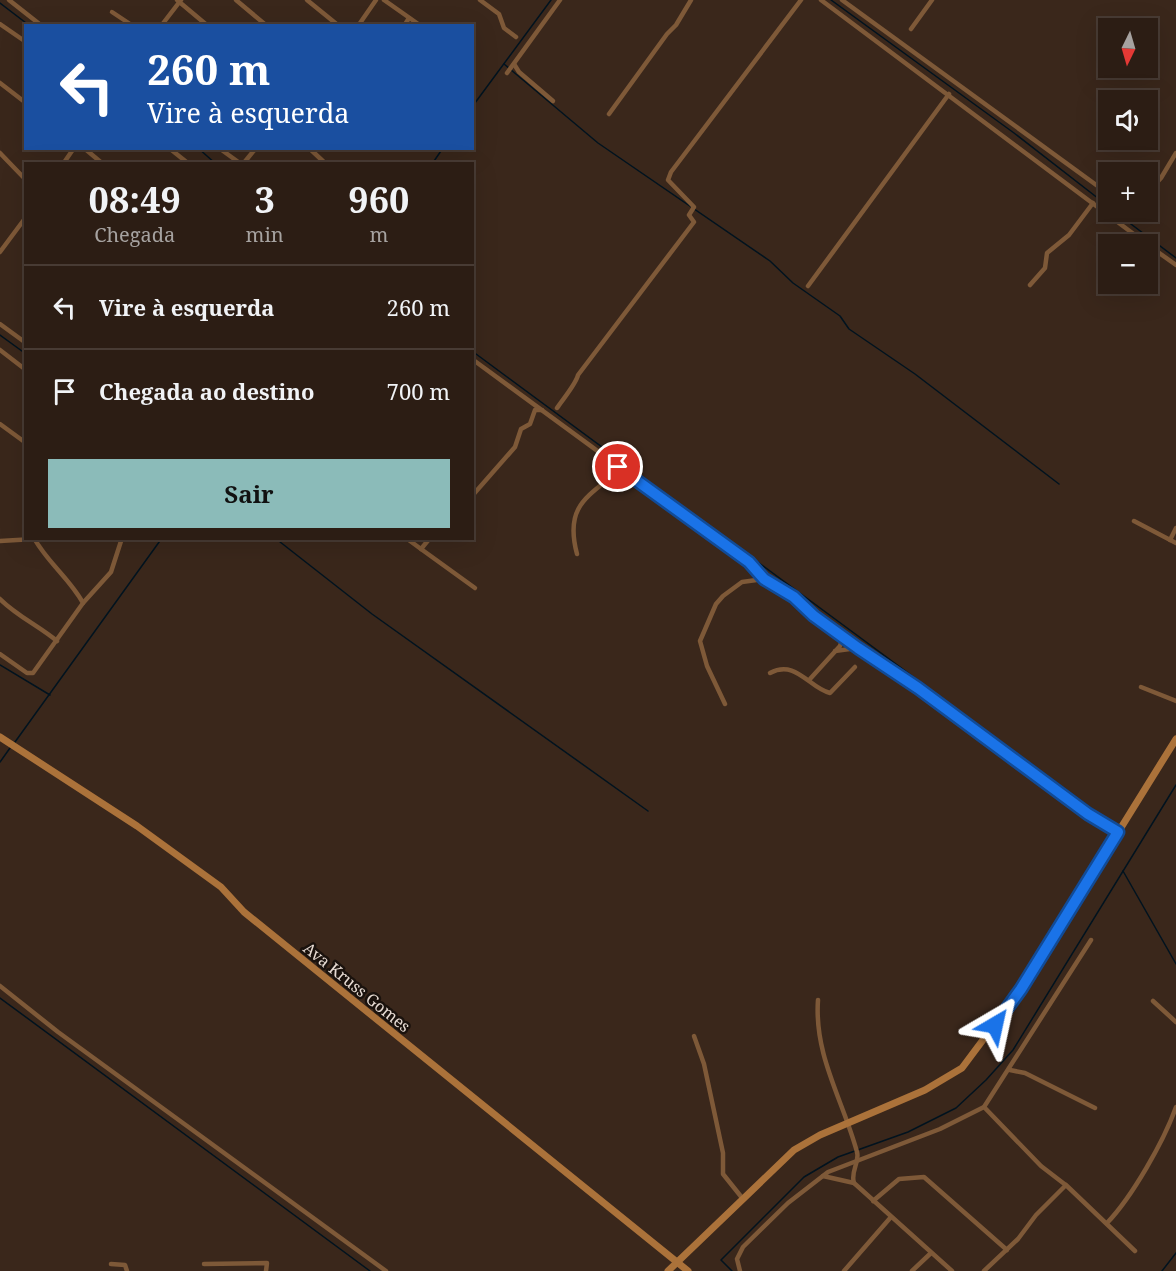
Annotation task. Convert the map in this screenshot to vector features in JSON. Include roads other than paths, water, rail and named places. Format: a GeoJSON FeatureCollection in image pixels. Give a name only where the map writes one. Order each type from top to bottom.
{"type":"FeatureCollection","features":[{"type":"Feature","properties":{"kind":"street"},"geometry":{"type":"LineString","coordinates":[[9,0],[39,24]]}},
{"type":"Feature","properties":{"kind":"street"},"geometry":{"type":"LineString","coordinates":[[162,24],[179,0],[206,24]]}},
{"type":"Feature","properties":{"kind":"street"},"geometry":{"type":"LineString","coordinates":[[236,0],[265,24]]}},
{"type":"Feature","properties":{"kind":"street"},"geometry":{"type":"LineString","coordinates":[[307,0],[337,24]]}},
{"type":"Feature","properties":{"kind":"street"},"geometry":{"type":"LineString","coordinates":[[359,24],[376,0]]}},
{"type":"Feature","properties":{"kind":"street"},"geometry":{"type":"LineString","coordinates":[[384,0],[418,24]]}},
{"type":"Feature","properties":{"kind":"street"},"geometry":{"type":"LineString","coordinates":[[480,0],[499,14],[504,28],[516,37]]}},
{"type":"Feature","properties":{"kind":"street"},"geometry":{"type":"LineString","coordinates":[[507,73],[560,0]]}},
{"type":"Feature","properties":{"kind":"street"},"geometry":{"type":"LineString","coordinates":[[609,114],[692,0]]}},
{"type":"Feature","properties":{"kind":"street"},"geometry":{"type":"LineString","coordinates":[[557,408],[563,396],[577,381],[578,375],[694,222],[689,215],[694,207],[668,180],[671,172],[801,0]]}},
{"type":"Feature","properties":{"kind":"street"},"geometry":{"type":"LineString","coordinates":[[821,0],[1133,234]]}},
{"type":"Feature","properties":{"kind":"street"},"geometry":{"type":"LineString","coordinates":[[842,0],[1098,186]]}},
{"type":"Feature","properties":{"kind":"street"},"geometry":{"type":"LineString","coordinates":[[911,29],[932,0]]}},
{"type":"Feature","properties":{"kind":"street"},"geometry":{"type":"LineString","coordinates":[[112,12],[130,24]]}},
{"type":"Feature","properties":{"kind":"street"},"geometry":{"type":"LineString","coordinates":[[405,24],[409,18]]}},
{"type":"Feature","properties":{"kind":"street"},"geometry":{"type":"LineString","coordinates":[[0,24],[24,41]]}},
{"type":"Feature","properties":{"kind":"street"},"geometry":{"type":"LineString","coordinates":[[513,65],[553,101]]}},
{"type":"Feature","properties":{"kind":"street"},"geometry":{"type":"LineString","coordinates":[[0,83],[24,101]]}},
{"type":"Feature","properties":{"kind":"street"},"geometry":{"type":"LineString","coordinates":[[808,286],[949,94]]}},
{"type":"Feature","properties":{"kind":"street"},"geometry":{"type":"LineString","coordinates":[[86,150],[101,162]]}},
{"type":"Feature","properties":{"kind":"street"},"geometry":{"type":"LineString","coordinates":[[172,150],[186,162]]}},
{"type":"Feature","properties":{"kind":"street"},"geometry":{"type":"LineString","coordinates":[[222,150],[237,162]]}},
{"type":"Feature","properties":{"kind":"street"},"geometry":{"type":"LineString","coordinates":[[239,162],[254,150]]}},
{"type":"Feature","properties":{"kind":"street"},"geometry":{"type":"LineString","coordinates":[[311,150],[324,162]]}},
{"type":"Feature","properties":{"kind":"street"},"geometry":{"type":"LineString","coordinates":[[316,154],[319,150]]}},
{"type":"Feature","properties":{"kind":"street"},"geometry":{"type":"LineString","coordinates":[[0,153],[24,178]]}},
{"type":"Feature","properties":{"kind":"street"},"geometry":{"type":"LineString","coordinates":[[1158,181],[1176,153]]}},
{"type":"Feature","properties":{"kind":"street"},"geometry":{"type":"LineString","coordinates":[[1030,285],[1045,268],[1046,253],[1069,235],[1093,203]]}},
{"type":"Feature","properties":{"kind":"street"},"geometry":{"type":"LineString","coordinates":[[0,252],[24,220]]}},
{"type":"Feature","properties":{"kind":"street"},"geometry":{"type":"LineString","coordinates":[[1158,253],[1176,266]]}},
{"type":"Feature","properties":{"kind":"street"},"geometry":{"type":"LineString","coordinates":[[0,324],[24,342]]}},
{"type":"Feature","properties":{"kind":"street"},"geometry":{"type":"LineString","coordinates":[[0,350],[24,368]]}},
{"type":"Feature","properties":{"kind":"street"},"geometry":{"type":"LineString","coordinates":[[474,360],[749,562],[764,579],[794,597],[858,648],[918,688],[1088,814],[1118,832]]}},
{"type":"Feature","properties":{"kind":"street"},"geometry":{"type":"LineString","coordinates":[[474,494],[515,447],[521,429],[530,424],[535,410],[542,410]]}},
{"type":"Feature","properties":{"kind":"street"},"geometry":{"type":"LineString","coordinates":[[0,424],[24,442]]}},
{"type":"Feature","properties":{"kind":"street"},"geometry":{"type":"LineString","coordinates":[[577,554],[572,529],[574,517],[586,495],[596,491],[621,470]]}},
{"type":"Feature","properties":{"kind":"street"},"geometry":{"type":"LineString","coordinates":[[1134,521],[1176,543]]}},
{"type":"Feature","properties":{"kind":"street"},"geometry":{"type":"LineString","coordinates":[[1170,540],[1176,528]]}},
{"type":"Feature","properties":{"kind":"street"},"geometry":{"type":"LineString","coordinates":[[0,541],[24,540]]}},
{"type":"Feature","properties":{"kind":"street"},"geometry":{"type":"LineString","coordinates":[[35,540],[73,585],[83,603]]}},
{"type":"Feature","properties":{"kind":"street"},"geometry":{"type":"LineString","coordinates":[[0,654],[30,675],[83,603],[111,572],[121,540]]}},
{"type":"Feature","properties":{"kind":"street"},"geometry":{"type":"LineString","coordinates":[[409,540],[475,588]]}},
{"type":"Feature","properties":{"kind":"street"},"geometry":{"type":"LineString","coordinates":[[421,549],[428,540]]}},
{"type":"Feature","properties":{"kind":"street"},"geometry":{"type":"LineString","coordinates":[[725,704],[707,666],[700,641],[716,604],[723,596],[742,582],[764,579]]}},
{"type":"Feature","properties":{"kind":"street"},"geometry":{"type":"LineString","coordinates":[[0,599],[11,610],[38,626],[57,641]]}},
{"type":"Feature","properties":{"kind":"street"},"geometry":{"type":"LineString","coordinates":[[810,679],[832,651],[840,646],[843,637]]}},
{"type":"Feature","properties":{"kind":"street"},"geometry":{"type":"LineString","coordinates":[[832,651],[858,648]]}},
{"type":"Feature","properties":{"kind":"street"},"geometry":{"type":"LineString","coordinates":[[770,673],[787,669],[810,679],[830,693],[855,667]]}},
{"type":"Feature","properties":{"kind":"street"},"geometry":{"type":"LineString","coordinates":[[1141,687],[1176,701]]}},
{"type":"Feature","properties":{"kind":"street","name":"Ava Kruss Gomes"},"geometry":{"type":"LineString","coordinates":[[0,737],[137,826],[221,887],[244,912],[688,1271]]}},
{"type":"Feature","properties":{"kind":"street"},"geometry":{"type":"LineString","coordinates":[[668,1271],[794,1150],[925,1090],[962,1068],[1021,989],[1176,739]]}},
{"type":"Feature","properties":{"kind":"street"},"geometry":{"type":"LineString","coordinates":[[740,1271],[737,1258],[743,1247],[788,1203],[823,1176],[858,1156],[904,1144],[984,1107],[1010,1070],[1091,940]]}},
{"type":"Feature","properties":{"kind":"street"},"geometry":{"type":"LineString","coordinates":[[0,986],[58,1032],[386,1271]]}},
{"type":"Feature","properties":{"kind":"street"},"geometry":{"type":"LineString","coordinates":[[818,1000],[818,1031],[824,1057],[858,1156],[852,1175],[854,1183]]}},
{"type":"Feature","properties":{"kind":"street"},"geometry":{"type":"LineString","coordinates":[[1153,1001],[1176,1022]]}},
{"type":"Feature","properties":{"kind":"street"},"geometry":{"type":"LineString","coordinates":[[694,1036],[704,1064],[723,1153],[725,1179],[743,1199]]}},
{"type":"Feature","properties":{"kind":"street"},"geometry":{"type":"LineString","coordinates":[[1010,1070],[1025,1073],[1095,1108]]}},
{"type":"Feature","properties":{"kind":"street"},"geometry":{"type":"LineString","coordinates":[[984,1107],[1041,1166],[1066,1185],[1135,1251]]}},
{"type":"Feature","properties":{"kind":"street"},"geometry":{"type":"LineString","coordinates":[[1107,1223],[1124,1203],[1150,1159],[1176,1107]]}},
{"type":"Feature","properties":{"kind":"street"},"geometry":{"type":"LineString","coordinates":[[823,1176],[854,1183],[952,1271]]}},
{"type":"Feature","properties":{"kind":"street"},"geometry":{"type":"LineString","coordinates":[[873,1201],[899,1179],[924,1177],[1006,1250]]}},
{"type":"Feature","properties":{"kind":"street"},"geometry":{"type":"LineString","coordinates":[[984,1271],[1066,1185]]}},
{"type":"Feature","properties":{"kind":"street"},"geometry":{"type":"LineString","coordinates":[[844,1271],[891,1217]]}},
{"type":"Feature","properties":{"kind":"street"},"geometry":{"type":"LineString","coordinates":[[912,1271],[931,1253]]}},
{"type":"Feature","properties":{"kind":"street"},"geometry":{"type":"LineString","coordinates":[[111,1263],[124,1265],[127,1271]]}},
{"type":"Feature","properties":{"kind":"street"},"geometry":{"type":"LineString","coordinates":[[204,1264],[267,1263],[266,1271]]}},
{"type":"Feature","properties":{"kind":"waterway"},"geometry":{"type":"LineString","coordinates":[[474,104],[551,0]]}},
{"type":"Feature","properties":{"kind":"waterway"},"geometry":{"type":"LineString","coordinates":[[831,0],[1014,133],[1098,198]]}},
{"type":"Feature","properties":{"kind":"waterway"},"geometry":{"type":"LineString","coordinates":[[0,3],[27,24]]}},
{"type":"Feature","properties":{"kind":"waterway"},"geometry":{"type":"LineString","coordinates":[[504,64],[598,143],[770,261],[793,283],[840,316],[849,329],[915,374],[1059,484]]}},
{"type":"Feature","properties":{"kind":"waterway"},"geometry":{"type":"LineString","coordinates":[[200,150],[214,162]]}},
{"type":"Feature","properties":{"kind":"waterway"},"geometry":{"type":"LineString","coordinates":[[433,162],[442,150]]}},
{"type":"Feature","properties":{"kind":"waterway"},"geometry":{"type":"LineString","coordinates":[[1128,222],[1176,258]]}},
{"type":"Feature","properties":{"kind":"waterway"},"geometry":{"type":"LineString","coordinates":[[0,335],[24,353]]}},
{"type":"Feature","properties":{"kind":"waterway"},"geometry":{"type":"LineString","coordinates":[[474,352],[1099,814]]}},
{"type":"Feature","properties":{"kind":"waterway"},"geometry":{"type":"LineString","coordinates":[[15,742],[161,540]]}},
{"type":"Feature","properties":{"kind":"waterway"},"geometry":{"type":"LineString","coordinates":[[278,540],[372,614],[648,811]]}},
{"type":"Feature","properties":{"kind":"waterway"},"geometry":{"type":"LineString","coordinates":[[0,665],[50,695]]}},
{"type":"Feature","properties":{"kind":"waterway"},"geometry":{"type":"LineString","coordinates":[[0,762],[10,748]]}},
{"type":"Feature","properties":{"kind":"waterway"},"geometry":{"type":"LineString","coordinates":[[732,1271],[721,1260],[804,1177],[838,1157],[908,1132],[956,1108],[986,1080],[1013,1050],[1176,785]]}},
{"type":"Feature","properties":{"kind":"waterway"},"geometry":{"type":"LineString","coordinates":[[1123,871],[1176,964]]}},
{"type":"Feature","properties":{"kind":"waterway"},"geometry":{"type":"LineString","coordinates":[[0,998],[370,1271]]}},
{"type":"Feature","properties":{"kind":"waterway"},"geometry":{"type":"LineString","coordinates":[[1162,1271],[1176,1253]]}}]}
